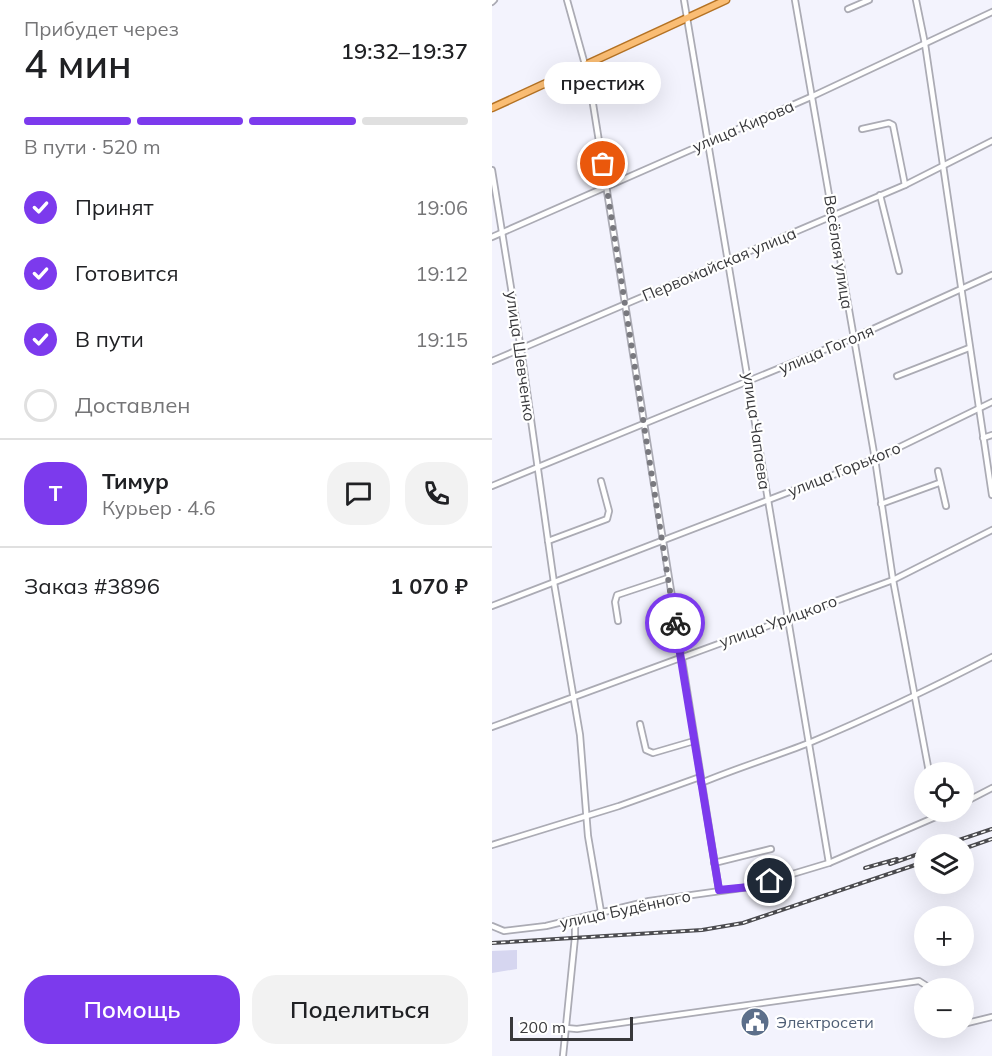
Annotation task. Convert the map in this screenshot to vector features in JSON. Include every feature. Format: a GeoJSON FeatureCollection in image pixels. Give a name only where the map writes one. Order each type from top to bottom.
{"type":"FeatureCollection","features":[{"type":"Feature","properties":{"kind":"main road"},"geometry":{"type":"LineString","coordinates":[[492,108],[726,0]]}},
{"type":"Feature","properties":{"kind":"street"},"geometry":{"type":"LineString","coordinates":[[567,0],[585,65],[606,185],[719,890]]}},
{"type":"Feature","properties":{"kind":"street","name":"улица Чапаева"},"geometry":{"type":"LineString","coordinates":[[684,0],[750,381],[767,500],[829,863]]}},
{"type":"Feature","properties":{"kind":"street","name":"Весёлая улица"},"geometry":{"type":"LineString","coordinates":[[795,0],[875,459],[892,579],[927,762]]}},
{"type":"Feature","properties":{"kind":"street"},"geometry":{"type":"LineString","coordinates":[[848,9],[869,0]]}},
{"type":"Feature","properties":{"kind":"street"},"geometry":{"type":"LineString","coordinates":[[916,0],[925,44],[992,495]]}},
{"type":"Feature","properties":{"kind":"street","name":"улица Кирова"},"geometry":{"type":"LineString","coordinates":[[492,237],[813,96],[992,12]]}},
{"type":"Feature","properties":{"kind":"street"},"geometry":{"type":"LineString","coordinates":[[862,129],[889,123],[893,125],[905,185]]}},
{"type":"Feature","properties":{"kind":"street","name":"Первомайская улица"},"geometry":{"type":"LineString","coordinates":[[492,361],[905,185],[943,168],[992,141]]}},
{"type":"Feature","properties":{"kind":"street","name":"улица Шевченко"},"geometry":{"type":"LineString","coordinates":[[492,170],[585,775],[586,815],[601,912]]}},
{"type":"Feature","properties":{"kind":"street"},"geometry":{"type":"LineString","coordinates":[[880,195],[899,271]]}},
{"type":"Feature","properties":{"kind":"street","name":"улица Гоголя"},"geometry":{"type":"LineString","coordinates":[[492,486],[854,338],[992,275]]}},
{"type":"Feature","properties":{"kind":"street"},"geometry":{"type":"LineString","coordinates":[[897,376],[969,348]]}},
{"type":"Feature","properties":{"kind":"street","name":"улица Горького"},"geometry":{"type":"LineString","coordinates":[[492,606],[875,459],[992,402]]}},
{"type":"Feature","properties":{"kind":"street"},"geometry":{"type":"LineString","coordinates":[[982,438],[992,435]]}},
{"type":"Feature","properties":{"kind":"street"},"geometry":{"type":"LineString","coordinates":[[938,471],[946,506]]}},
{"type":"Feature","properties":{"kind":"street"},"geometry":{"type":"LineString","coordinates":[[548,541],[607,519],[609,511],[601,481]]}},
{"type":"Feature","properties":{"kind":"street"},"geometry":{"type":"LineString","coordinates":[[881,504],[939,483]]}},
{"type":"Feature","properties":{"kind":"street","name":"улица Урицкого"},"geometry":{"type":"LineString","coordinates":[[492,727],[681,656],[787,620],[892,579],[992,530]]}},
{"type":"Feature","properties":{"kind":"street"},"geometry":{"type":"LineString","coordinates":[[618,621],[615,602],[617,596],[668,578]]}},
{"type":"Feature","properties":{"kind":"street"},"geometry":{"type":"LineString","coordinates":[[701,783],[718,774],[808,743],[914,696],[992,657]]}},
{"type":"Feature","properties":{"kind":"street"},"geometry":{"type":"LineString","coordinates":[[640,724],[646,750],[652,753],[694,741]]}},
{"type":"Feature","properties":{"kind":"street"},"geometry":{"type":"LineString","coordinates":[[492,845],[638,800],[700,777]]}},
{"type":"Feature","properties":{"kind":"street"},"geometry":{"type":"LineString","coordinates":[[974,797],[992,788]]}},
{"type":"Feature","properties":{"kind":"street","name":"улица Будённого"},"geometry":{"type":"LineString","coordinates":[[492,926],[504,930],[546,926],[601,912],[719,890],[749,887],[829,863],[921,822]]}},
{"type":"Feature","properties":{"kind":"street"},"geometry":{"type":"LineString","coordinates":[[714,863],[771,849]]}},
{"type":"Feature","properties":{"kind":"street"},"geometry":{"type":"LineString","coordinates":[[563,1056],[576,938],[575,919]]}},
{"type":"Feature","properties":{"kind":"street"},"geometry":{"type":"LineString","coordinates":[[566,1028],[577,1029],[784,1002],[914,982]]}},
{"type":"Feature","properties":{"kind":"street"},"geometry":{"type":"LineString","coordinates":[[974,1021],[992,1017]]}},
{"type":"Feature","properties":{"kind":"shaded area"},"geometry":{"type":"Polygon","coordinates":[[[517,950],[517,969],[492,973],[492,951],[517,950]]]}},
{"type":"Feature","properties":{"kind":"railway"},"geometry":{"type":"LineString","coordinates":[[974,835],[992,829]]}},
{"type":"Feature","properties":{"kind":"railway"},"geometry":{"type":"LineString","coordinates":[[974,845],[992,839]]}},
{"type":"Feature","properties":{"kind":"railway"},"geometry":{"type":"LineString","coordinates":[[890,864],[914,856]]}},
{"type":"Feature","properties":{"kind":"railway"},"geometry":{"type":"LineString","coordinates":[[865,868],[897,859]]}},
{"type":"Feature","properties":{"kind":"railway"},"geometry":{"type":"LineString","coordinates":[[492,943],[702,930],[743,923],[914,865]]}},
{"type":"Feature","properties":{"kind":"way so far"},"geometry":{"type":"LineString","coordinates":[[603,164],[675,623]]}},
{"type":"Feature","properties":{"kind":"place","name":"престиж"},"geometry":{"type":"Point","coordinates":[603,164]}},
{"type":"Feature","properties":{"kind":"place","name":"Электросети"},"geometry":{"type":"Point","coordinates":[755,1022]}},
{"type":"Feature","properties":{"kind":"route"},"geometry":{"type":"LineString","coordinates":[[675,623],[719,890],[749,887],[770,881]]}}]}
